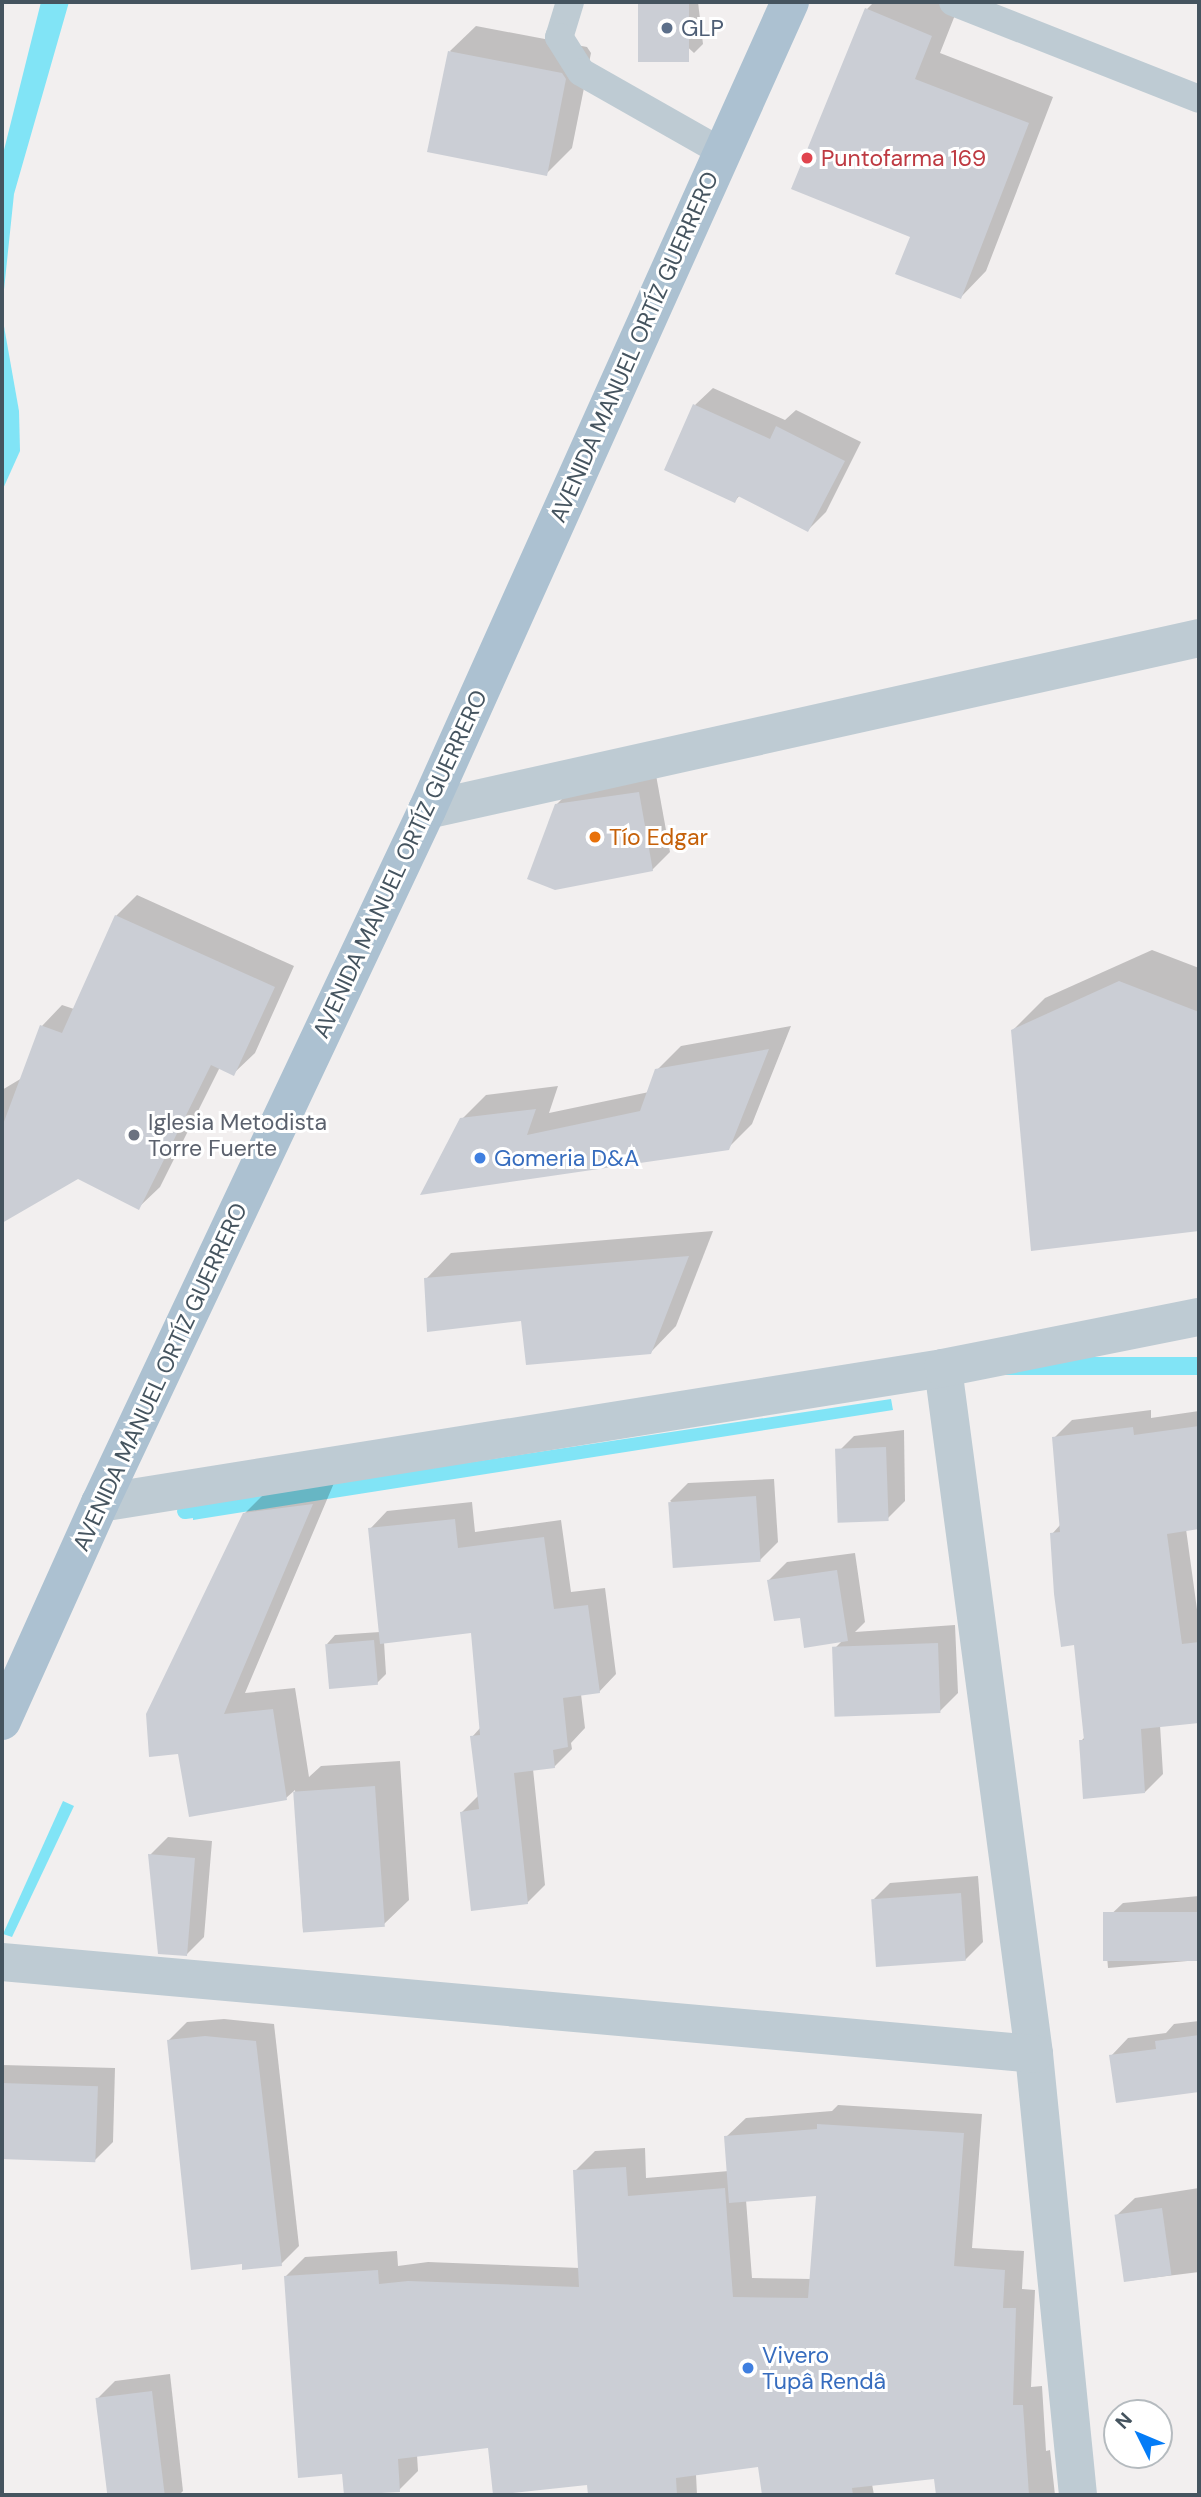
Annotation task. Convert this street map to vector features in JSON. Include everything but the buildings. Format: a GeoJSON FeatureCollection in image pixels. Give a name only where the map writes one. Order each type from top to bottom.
{"type":"FeatureCollection","features":[{"type":"Feature","properties":{"kind":"main road","name":"AVENIDA MANUEL ORTÍZ GUERRERO"},"geometry":{"type":"LineString","coordinates":[[2,1721],[100,1503],[427,810],[790,2]]}},
{"type":"Feature","properties":{"kind":"street"},"geometry":{"type":"LineString","coordinates":[[427,810],[1199,638]]}},
{"type":"Feature","properties":{"kind":"street"},"geometry":{"type":"LineString","coordinates":[[100,1503],[943,1368],[1199,1317]]}},
{"type":"Feature","properties":{"kind":"street"},"geometry":{"type":"LineString","coordinates":[[943,1368],[1034,2054],[1078,2495]]}},
{"type":"Feature","properties":{"kind":"street"},"geometry":{"type":"LineString","coordinates":[[2,1962],[1034,2054]]}},
{"type":"Feature","properties":{"kind":"lane"},"geometry":{"type":"LineString","coordinates":[[570,2],[558,37],[581,72],[722,152]]}},
{"type":"Feature","properties":{"kind":"lane"},"geometry":{"type":"LineString","coordinates":[[953,2],[1199,99]]}},
{"type":"Feature","properties":{"kind":"water"},"geometry":{"type":"Polygon","coordinates":[[[41,2],[69,2],[14,194],[2,309],[2,158],[41,2]]]}},
{"type":"Feature","properties":{"kind":"water"},"geometry":{"type":"Polygon","coordinates":[[[2,315],[19,411],[20,451],[2,491],[2,315]]]}},
{"type":"Feature","properties":{"kind":"water"},"geometry":{"type":"Polygon","coordinates":[[[1002,1357],[1199,1357],[1199,1375],[1002,1375],[1002,1357]]]}},
{"type":"Feature","properties":{"kind":"water"},"geometry":{"type":"Polygon","coordinates":[[[891,1399],[893,1410],[193,1520],[193,1504],[891,1399]]]}},
{"type":"Feature","properties":{"kind":"water"},"geometry":{"type":"Polygon","coordinates":[[[63,1801],[74,1806],[12,1937],[3,1934],[63,1801]]]}},
{"type":"Feature","properties":{"kind":"waterway"},"geometry":{"type":"LineString","coordinates":[[185,1511],[212,1507]]}},
{"type":"Feature","properties":{"kind":"place","name":"GLP"},"geometry":{"type":"Point","coordinates":[667,28]}},
{"type":"Feature","properties":{"kind":"place","name":"Puntofarma 169"},"geometry":{"type":"Point","coordinates":[807,158]}},
{"type":"Feature","properties":{"kind":"place","name":"Tío Edgar"},"geometry":{"type":"Point","coordinates":[595,837]}},
{"type":"Feature","properties":{"kind":"place","name":"Iglesia Metodista Torre Fuerte"},"geometry":{"type":"Point","coordinates":[134,1135]}},
{"type":"Feature","properties":{"kind":"place","name":"Gomeria D&A"},"geometry":{"type":"Point","coordinates":[480,1158]}},
{"type":"Feature","properties":{"kind":"place","name":"Vivero Tupâ Rendâ"},"geometry":{"type":"Point","coordinates":[748,2368]}}]}
